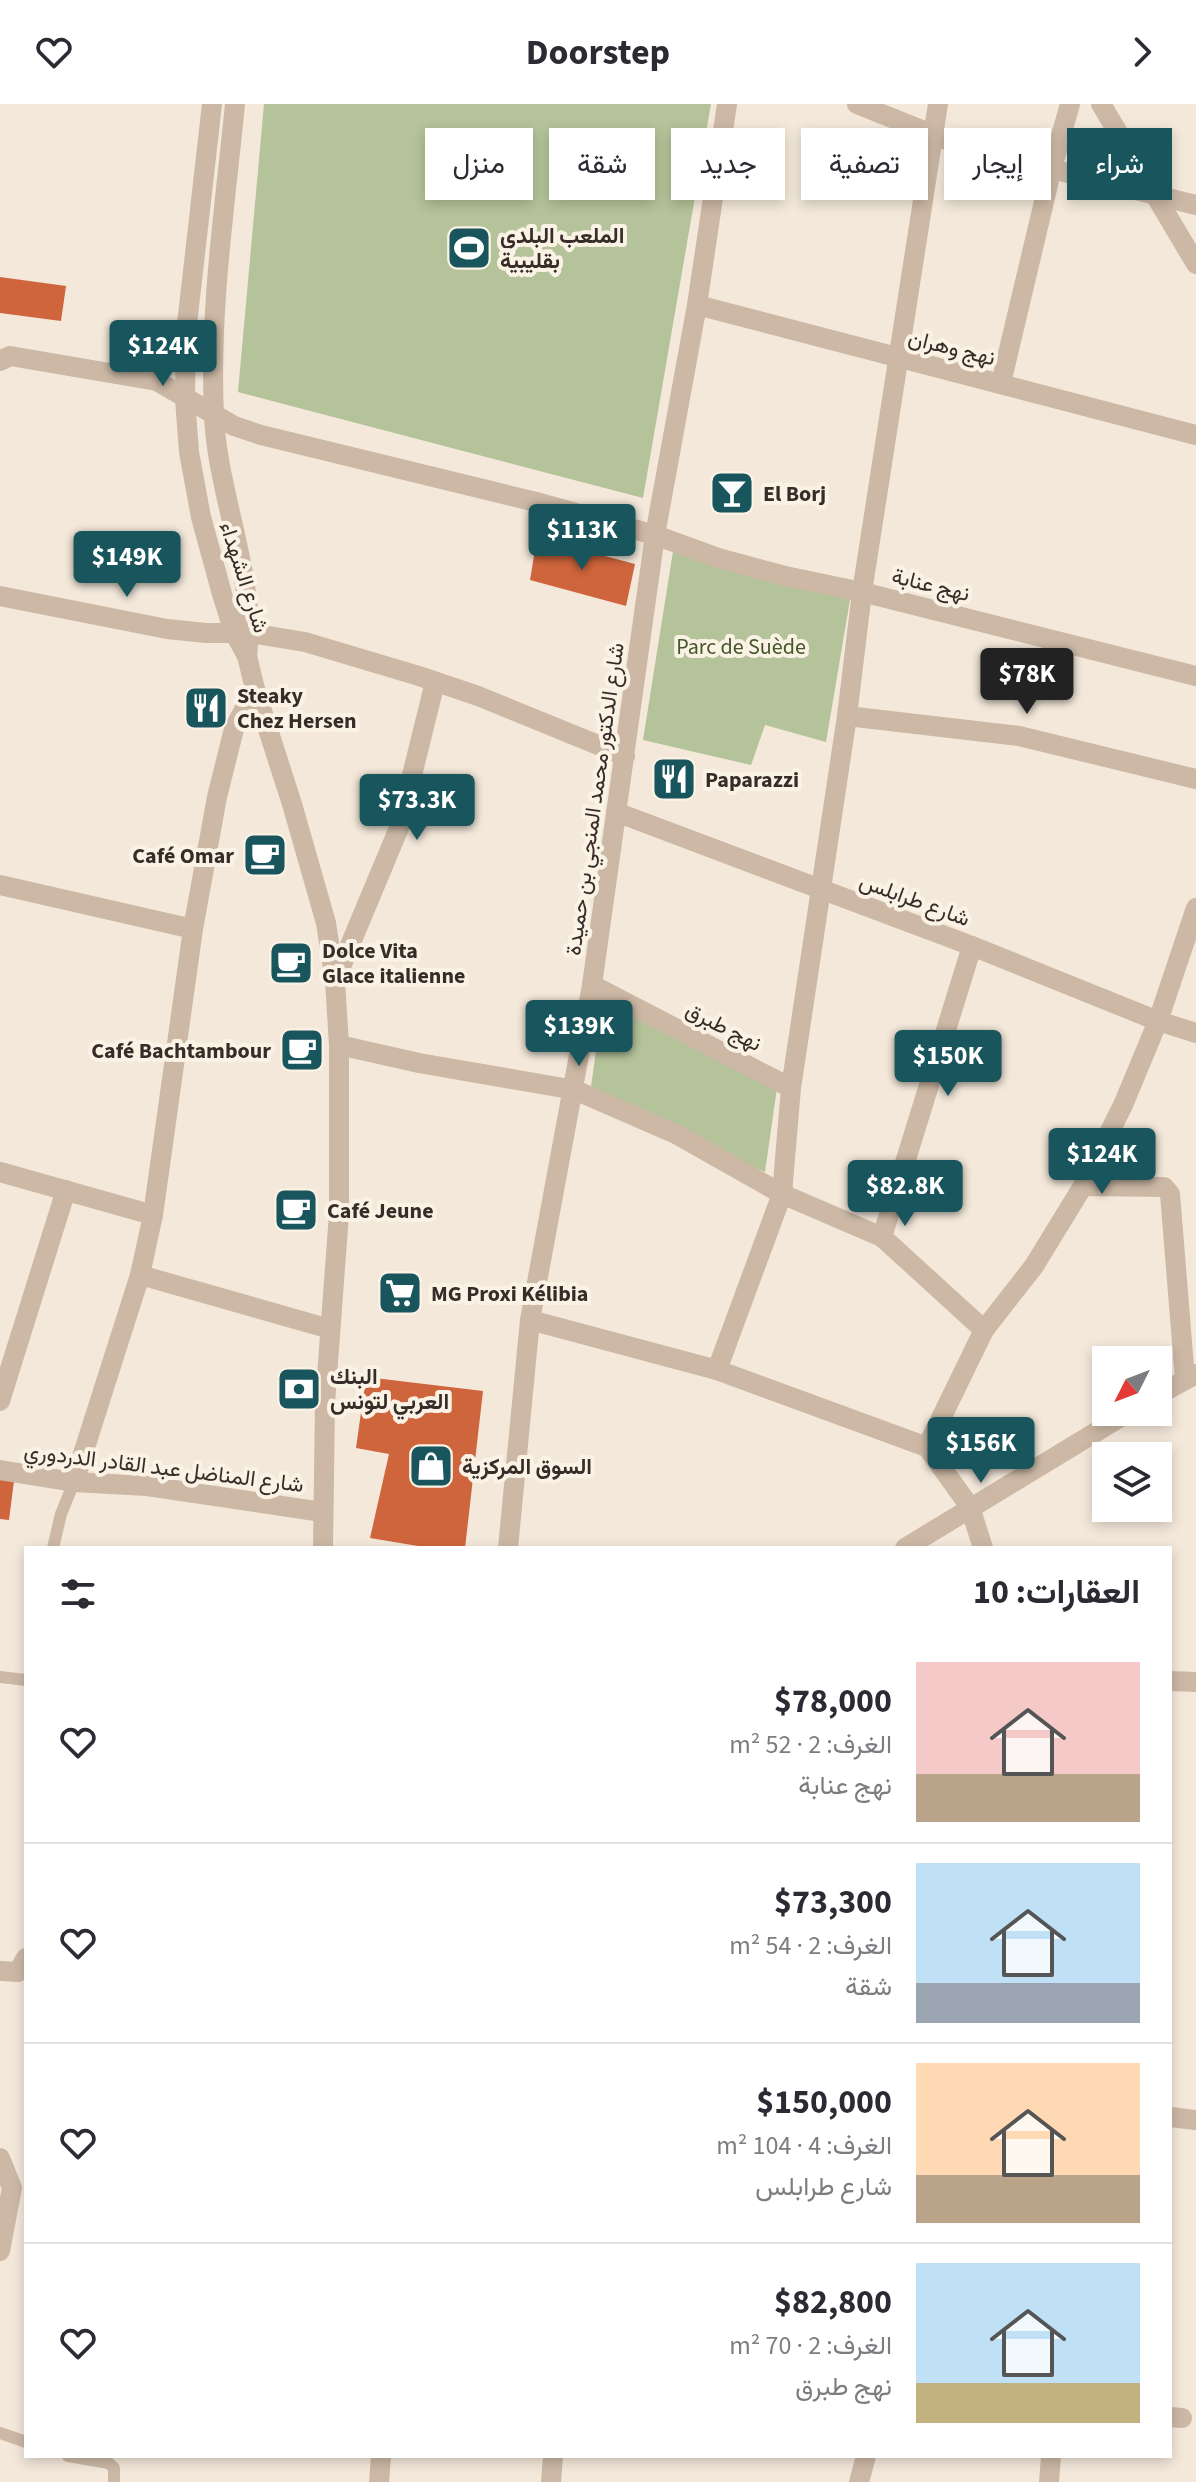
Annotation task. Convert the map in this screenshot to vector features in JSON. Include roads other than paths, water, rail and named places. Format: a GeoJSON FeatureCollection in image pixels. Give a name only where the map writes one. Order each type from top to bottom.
{"type":"FeatureCollection","features":[{"type":"Feature","properties":{"kind":"street","name":"شارع الشهداء"},"geometry":{"type":"LineString","coordinates":[[212,104],[186,333],[185,399],[189,452],[201,517],[242,632],[255,689],[326,923],[335,981],[339,1045],[339,1214],[330,1329],[323,1546]]}},
{"type":"Feature","properties":{"kind":"street","name":"شارع الشهداء"},"geometry":{"type":"LineString","coordinates":[[235,104],[214,335],[214,415],[217,455],[247,600],[242,632]]}},
{"type":"Feature","properties":{"kind":"street","name":"شارع الدكتور محمد المنجي بن حميدة"},"geometry":{"type":"LineString","coordinates":[[508,1546],[530,1320],[575,1090],[655,535],[697,305],[727,104]]}},
{"type":"Feature","properties":{"kind":"street"},"geometry":{"type":"LineString","coordinates":[[857,104],[934,137],[994,156],[1067,172]]}},
{"type":"Feature","properties":{"kind":"street"},"geometry":{"type":"LineString","coordinates":[[717,1370],[782,1194],[791,1088],[847,716],[862,592],[938,104]]}},
{"type":"Feature","properties":{"kind":"street"},"geometry":{"type":"LineString","coordinates":[[1001,383],[1070,104]]}},
{"type":"Feature","properties":{"kind":"street"},"geometry":{"type":"LineString","coordinates":[[1101,104],[1116,128]]}},
{"type":"Feature","properties":{"kind":"street"},"geometry":{"type":"LineString","coordinates":[[1172,199],[1196,205]]}},
{"type":"Feature","properties":{"kind":"street"},"geometry":{"type":"LineString","coordinates":[[1160,200],[1196,264]]}},
{"type":"Feature","properties":{"kind":"street","name":"نهج وهران"},"geometry":{"type":"LineString","coordinates":[[697,305],[1196,435]]}},
{"type":"Feature","properties":{"kind":"street","name":"نهج عنابة"},"geometry":{"type":"LineString","coordinates":[[0,361],[10,356],[157,381],[234,426],[261,435],[536,502],[655,535],[718,558],[1196,676]]}},
{"type":"Feature","properties":{"kind":"street"},"geometry":{"type":"LineString","coordinates":[[0,596],[167,629],[206,633],[242,632],[305,642],[478,696],[625,756]]}},
{"type":"Feature","properties":{"kind":"street"},"geometry":{"type":"LineString","coordinates":[[335,981],[399,828],[435,682]]}},
{"type":"Feature","properties":{"kind":"street"},"geometry":{"type":"LineString","coordinates":[[74,1482],[140,1275],[153,1215],[193,929],[223,765],[234,729],[255,689]]}},
{"type":"Feature","properties":{"kind":"street"},"geometry":{"type":"LineString","coordinates":[[847,716],[1019,736],[1196,779]]}},
{"type":"Feature","properties":{"kind":"street","name":"شارع طرابلس"},"geometry":{"type":"LineString","coordinates":[[616,812],[1196,1033]]}},
{"type":"Feature","properties":{"kind":"street"},"geometry":{"type":"LineString","coordinates":[[0,885],[193,929]]}},
{"type":"Feature","properties":{"kind":"street"},"geometry":{"type":"LineString","coordinates":[[927,1447],[984,1330],[1034,1266],[1083,1186],[1123,1105],[1158,1021],[1196,908]]}},
{"type":"Feature","properties":{"kind":"street"},"geometry":{"type":"LineString","coordinates":[[882,1237],[972,946]]}},
{"type":"Feature","properties":{"kind":"street","name":"نهج طبرق"},"geometry":{"type":"LineString","coordinates":[[592,985],[791,1088]]}},
{"type":"Feature","properties":{"kind":"street"},"geometry":{"type":"LineString","coordinates":[[339,1045],[419,1063],[575,1090],[676,1134],[782,1194],[882,1237],[984,1330]]}},
{"type":"Feature","properties":{"kind":"street"},"geometry":{"type":"LineString","coordinates":[[0,1172],[153,1215]]}},
{"type":"Feature","properties":{"kind":"street"},"geometry":{"type":"LineString","coordinates":[[1083,1186],[1164,1187],[1170,1194],[1191,1376],[1172,1387]]}},
{"type":"Feature","properties":{"kind":"street"},"geometry":{"type":"LineString","coordinates":[[0,1401],[66,1190]]}},
{"type":"Feature","properties":{"kind":"street"},"geometry":{"type":"LineString","coordinates":[[140,1275],[330,1329]]}},
{"type":"Feature","properties":{"kind":"street"},"geometry":{"type":"LineString","coordinates":[[530,1320],[717,1370],[927,1447],[970,1507],[982,1546]]}},
{"type":"Feature","properties":{"kind":"street"},"geometry":{"type":"LineString","coordinates":[[908,1546],[1106,1426]]}},
{"type":"Feature","properties":{"kind":"street","name":"شارع المناضل عبد القادر الدردوري"},"geometry":{"type":"LineString","coordinates":[[0,1470],[74,1482],[147,1486],[322,1512]]}},
{"type":"Feature","properties":{"kind":"street"},"geometry":{"type":"LineString","coordinates":[[1172,1681],[1196,1682]]}},
{"type":"Feature","properties":{"kind":"street"},"geometry":{"type":"LineString","coordinates":[[0,1971],[18,1972],[24,1962]]}},
{"type":"Feature","properties":{"kind":"street"},"geometry":{"type":"LineString","coordinates":[[1172,2117],[1196,2120]]}},
{"type":"Feature","properties":{"kind":"street"},"geometry":{"type":"LineString","coordinates":[[0,2158],[12,2188],[0,2251]]}},
{"type":"Feature","properties":{"kind":"street"},"geometry":{"type":"LineString","coordinates":[[379,2482],[381,2458]]}},
{"type":"Feature","properties":{"kind":"street"},"geometry":{"type":"LineString","coordinates":[[551,2482],[553,2458]]}},
{"type":"Feature","properties":{"kind":"street"},"geometry":{"type":"LineString","coordinates":[[859,2482],[865,2458]]}},
{"type":"Feature","properties":{"kind":"street"},"geometry":{"type":"LineString","coordinates":[[1049,2482],[1051,2458]]}},
{"type":"Feature","properties":{"kind":"lane"},"geometry":{"type":"LineString","coordinates":[[53,1546],[61,1514],[74,1482]]}},
{"type":"Feature","properties":{"kind":"lane"},"geometry":{"type":"LineString","coordinates":[[0,1677],[24,1680]]}},
{"type":"Feature","properties":{"kind":"lane"},"geometry":{"type":"LineString","coordinates":[[0,2433],[24,2441]]}},
{"type":"Feature","properties":{"kind":"lane"},"geometry":{"type":"LineString","coordinates":[[81,2458],[109,2463],[114,2468],[114,2482]]}},
{"type":"Feature","properties":{"kind":"place","name":"الملعب البلدي بقليبية"},"geometry":{"type":"Point","coordinates":[469,248]}},
{"type":"Feature","properties":{"kind":"place","name":"El Borj"},"geometry":{"type":"Point","coordinates":[732,493]}},
{"type":"Feature","properties":{"kind":"place","name":"Steaky Chez Hersen"},"geometry":{"type":"Point","coordinates":[206,708]}},
{"type":"Feature","properties":{"kind":"place","name":"Paparazzi"},"geometry":{"type":"Point","coordinates":[674,779]}},
{"type":"Feature","properties":{"kind":"place","name":"Café Omar"},"geometry":{"type":"Point","coordinates":[265,855]}},
{"type":"Feature","properties":{"kind":"place","name":"Dolce Vita Glace italienne"},"geometry":{"type":"Point","coordinates":[291,963]}},
{"type":"Feature","properties":{"kind":"place","name":"Café Bachtambour"},"geometry":{"type":"Point","coordinates":[302,1050]}},
{"type":"Feature","properties":{"kind":"place","name":"Café Jeune"},"geometry":{"type":"Point","coordinates":[296,1210]}},
{"type":"Feature","properties":{"kind":"place","name":"MG Proxi Kélibia"},"geometry":{"type":"Point","coordinates":[400,1293]}},
{"type":"Feature","properties":{"kind":"place","name":"البنك العربي لتونس"},"geometry":{"type":"Point","coordinates":[299,1389]}},
{"type":"Feature","properties":{"kind":"place","name":"السوق المركزية"},"geometry":{"type":"Point","coordinates":[431,1466]}},
{"type":"Feature","properties":{"kind":"park label","name":"Parc de Suède"},"geometry":{"type":"Point","coordinates":[741,646]}}]}
